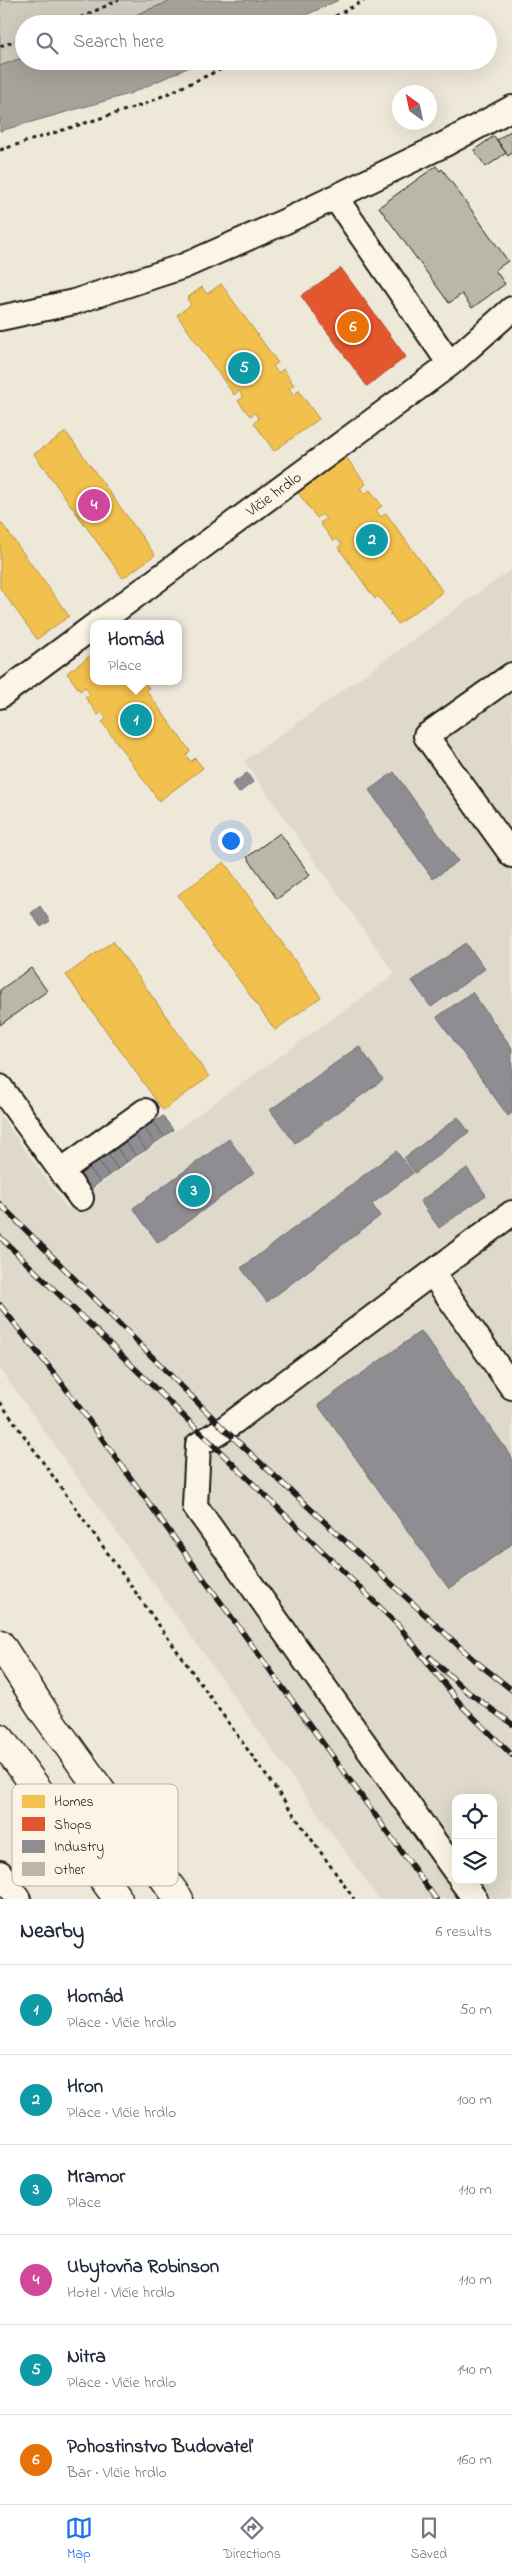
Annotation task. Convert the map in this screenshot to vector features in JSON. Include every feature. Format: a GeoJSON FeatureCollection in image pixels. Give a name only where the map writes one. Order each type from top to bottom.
{"type":"FeatureCollection","features":[{"type":"Feature","properties":{"kind":"highway"},"geometry":{"type":"LineString","coordinates":[[0,1644],[44,1712],[96,1784]]}},
{"type":"Feature","properties":{"kind":"highway"},"geometry":{"type":"LineString","coordinates":[[0,1738],[34,1784]]}},
{"type":"Feature","properties":{"kind":"highway"},"geometry":{"type":"LineString","coordinates":[[108,1886],[118,1899]]}},
{"type":"Feature","properties":{"kind":"highway"},"geometry":{"type":"LineString","coordinates":[[170,1886],[179,1899]]}},
{"type":"Feature","properties":{"kind":"street"},"geometry":{"type":"LineString","coordinates":[[0,318],[74,302],[184,266],[335,197],[445,144],[512,108]]}},
{"type":"Feature","properties":{"kind":"street"},"geometry":{"type":"LineString","coordinates":[[335,197],[450,364]]}},
{"type":"Feature","properties":{"kind":"street","name":"Vlčie hrdlo"},"geometry":{"type":"LineString","coordinates":[[102,620],[450,364],[512,309]]}},
{"type":"Feature","properties":{"kind":"street"},"geometry":{"type":"LineString","coordinates":[[0,696],[90,629]]}},
{"type":"Feature","properties":{"kind":"street"},"geometry":{"type":"LineString","coordinates":[[512,674],[426,736],[512,855]]}},
{"type":"Feature","properties":{"kind":"street"},"geometry":{"type":"LineString","coordinates":[[0,1088],[81,1198]]}},
{"type":"Feature","properties":{"kind":"street"},"geometry":{"type":"LineString","coordinates":[[61,1171],[145,1111]]}},
{"type":"Feature","properties":{"kind":"street"},"geometry":{"type":"LineString","coordinates":[[452,1866],[195,1506],[198,1445],[512,1213]]}},
{"type":"Feature","properties":{"kind":"street"},"geometry":{"type":"LineString","coordinates":[[432,1273],[512,1386]]}},
{"type":"Feature","properties":{"kind":"street"},"geometry":{"type":"LineString","coordinates":[[0,1873],[18,1899]]}},
{"type":"Feature","properties":{"kind":"street"},"geometry":{"type":"LineString","coordinates":[[465,1884],[475,1899]]}},
{"type":"Feature","properties":{"kind":"path"},"geometry":{"type":"LineString","coordinates":[[86,15],[119,0]]}},
{"type":"Feature","properties":{"kind":"path"},"geometry":{"type":"LineString","coordinates":[[337,15],[365,0]]}},
{"type":"Feature","properties":{"kind":"path"},"geometry":{"type":"LineString","coordinates":[[0,46],[15,41]]}},
{"type":"Feature","properties":{"kind":"path"},"geometry":{"type":"LineString","coordinates":[[0,150],[145,104],[219,70]]}},
{"type":"Feature","properties":{"kind":"path"},"geometry":{"type":"LineString","coordinates":[[0,1402],[354,1899]]}},
{"type":"Feature","properties":{"kind":"shaded area"},"geometry":{"type":"Polygon","coordinates":[[[0,0],[173,0],[135,15],[15,15],[15,60],[0,66],[0,0]]]}},
{"type":"Feature","properties":{"kind":"shaded area"},"geometry":{"type":"Polygon","coordinates":[[[173,0],[339,0],[306,15],[135,15],[173,0]]]}},
{"type":"Feature","properties":{"kind":"shaded area"},"geometry":{"type":"Polygon","coordinates":[[[15,60],[15,70],[183,70],[129,94],[0,131],[0,66],[15,60]]]}},
{"type":"Feature","properties":{"kind":"shaded area"},"geometry":{"type":"Polygon","coordinates":[[[512,569],[512,1899],[379,1899],[0,1369],[0,1115],[67,1208],[395,974],[244,761],[512,569]]]}},
{"type":"Feature","properties":{"kind":"building: Homes"},"geometry":{"type":"Polygon","coordinates":[[[221,284],[278,363],[273,366],[278,373],[283,369],[294,385],[289,388],[294,395],[300,389],[299,391],[319,419],[274,451],[254,423],[259,419],[255,413],[250,416],[238,401],[243,397],[239,391],[234,395],[177,315],[191,305],[187,298],[202,287],[207,294],[221,284]]]}},
{"type":"Feature","properties":{"kind":"building: Homes"},"geometry":{"type":"Polygon","coordinates":[[[66,432],[155,555],[123,578],[34,454],[66,432]]]}},
{"type":"Feature","properties":{"kind":"building: Homes"},"geometry":{"type":"Polygon","coordinates":[[[346,453],[346,457],[366,484],[360,488],[365,494],[370,490],[382,506],[376,510],[381,517],[386,513],[443,592],[398,624],[391,614],[389,615],[391,613],[378,596],[375,599],[338,547],[342,545],[337,539],[333,541],[320,523],[326,519],[322,514],[317,518],[296,490],[346,453]]]}},
{"type":"Feature","properties":{"kind":"building: Homes"},"geometry":{"type":"Polygon","coordinates":[[[0,521],[69,616],[37,639],[0,588],[0,521]]]}},
{"type":"Feature","properties":{"kind":"building: Homes"},"geometry":{"type":"Polygon","coordinates":[[[90,656],[90,685],[146,685],[149,688],[146,690],[190,751],[186,755],[191,762],[195,758],[203,768],[159,801],[102,722],[106,719],[102,712],[98,715],[85,697],[90,694],[85,687],[80,691],[67,673],[90,656]]]}},
{"type":"Feature","properties":{"kind":"building: Homes"},"geometry":{"type":"Polygon","coordinates":[[[224,862],[321,997],[275,1030],[178,895],[224,862]]]}},
{"type":"Feature","properties":{"kind":"building: Homes"},"geometry":{"type":"Polygon","coordinates":[[[113,941],[209,1077],[163,1110],[66,975],[113,941]]]}},
{"type":"Feature","properties":{"kind":"building: Shops"},"geometry":{"type":"Polygon","coordinates":[[[341,268],[406,357],[367,386],[301,296],[341,268]]]}},
{"type":"Feature","properties":{"kind":"building: Industry"},"geometry":{"type":"Polygon","coordinates":[[[394,772],[458,861],[433,879],[369,790],[394,772]]]}},
{"type":"Feature","properties":{"kind":"building: Industry"},"geometry":{"type":"Polygon","coordinates":[[[247,773],[253,782],[239,793],[232,784],[247,773]]]}},
{"type":"Feature","properties":{"kind":"building: Industry"},"geometry":{"type":"Polygon","coordinates":[[[40,906],[50,921],[41,927],[31,913],[40,906]]]}},
{"type":"Feature","properties":{"kind":"building: Industry"},"geometry":{"type":"Polygon","coordinates":[[[466,943],[485,969],[431,1007],[412,981],[466,943]]]}},
{"type":"Feature","properties":{"kind":"building: Industry"},"geometry":{"type":"Polygon","coordinates":[[[472,992],[512,1048],[512,1113],[508,1116],[437,1017],[472,992]]]}},
{"type":"Feature","properties":{"kind":"building: Industry"},"geometry":{"type":"Polygon","coordinates":[[[359,1046],[383,1080],[295,1143],[270,1110],[359,1046]]]}},
{"type":"Feature","properties":{"kind":"building: Industry"},"geometry":{"type":"Polygon","coordinates":[[[163,1116],[173,1130],[164,1137],[154,1122],[163,1116]]]}},
{"type":"Feature","properties":{"kind":"building: Industry"},"geometry":{"type":"Polygon","coordinates":[[[458,1117],[469,1132],[415,1173],[404,1158],[458,1117]]]}},
{"type":"Feature","properties":{"kind":"building: Industry"},"geometry":{"type":"Polygon","coordinates":[[[154,1122],[164,1137],[155,1143],[144,1128],[154,1122]]]}},
{"type":"Feature","properties":{"kind":"building: Industry"},"geometry":{"type":"Polygon","coordinates":[[[144,1128],[155,1143],[146,1150],[135,1135],[144,1128]]]}},
{"type":"Feature","properties":{"kind":"building: Industry"},"geometry":{"type":"Polygon","coordinates":[[[135,1135],[146,1150],[136,1156],[126,1142],[135,1135]]]}},
{"type":"Feature","properties":{"kind":"building: Industry"},"geometry":{"type":"Polygon","coordinates":[[[229,1139],[254,1173],[158,1243],[133,1208],[229,1139]]]}},
{"type":"Feature","properties":{"kind":"building: Industry"},"geometry":{"type":"Polygon","coordinates":[[[126,1142],[136,1156],[127,1162],[117,1148],[126,1142]]]}},
{"type":"Feature","properties":{"kind":"building: Industry"},"geometry":{"type":"Polygon","coordinates":[[[117,1148],[127,1162],[118,1169],[108,1155],[117,1148]]]}},
{"type":"Feature","properties":{"kind":"building: Industry"},"geometry":{"type":"Polygon","coordinates":[[[396,1151],[413,1173],[372,1204],[380,1216],[267,1302],[241,1268],[396,1151]]]}},
{"type":"Feature","properties":{"kind":"building: Industry"},"geometry":{"type":"Polygon","coordinates":[[[108,1155],[118,1169],[109,1176],[99,1161],[108,1155]]]}},
{"type":"Feature","properties":{"kind":"building: Industry"},"geometry":{"type":"Polygon","coordinates":[[[99,1161],[109,1176],[100,1182],[89,1167],[99,1161]]]}},
{"type":"Feature","properties":{"kind":"building: Industry"},"geometry":{"type":"Polygon","coordinates":[[[89,1167],[100,1182],[91,1189],[80,1174],[89,1167]]]}},
{"type":"Feature","properties":{"kind":"building: Industry"},"geometry":{"type":"Polygon","coordinates":[[[467,1168],[486,1195],[439,1228],[420,1201],[467,1168]]]}},
{"type":"Feature","properties":{"kind":"building: Industry"},"geometry":{"type":"Polygon","coordinates":[[[421,1331],[512,1457],[512,1544],[449,1589],[318,1405],[421,1331]]]}},
{"type":"Feature","properties":{"kind":"building: Other"},"geometry":{"type":"Polygon","coordinates":[[[512,130],[512,153],[508,156],[497,140],[512,130]]]}},
{"type":"Feature","properties":{"kind":"building: Other"},"geometry":{"type":"Polygon","coordinates":[[[494,136],[506,153],[486,167],[474,150],[494,136]]]}},
{"type":"Feature","properties":{"kind":"building: Other"},"geometry":{"type":"Polygon","coordinates":[[[436,166],[440,171],[442,169],[508,261],[495,270],[505,284],[472,308],[462,294],[449,303],[379,207],[436,166]]]}},
{"type":"Feature","properties":{"kind":"building: Other"},"geometry":{"type":"Polygon","coordinates":[[[280,833],[310,875],[277,899],[247,857],[280,833]]]}},
{"type":"Feature","properties":{"kind":"building: Other"},"geometry":{"type":"Polygon","coordinates":[[[31,968],[47,991],[0,1025],[0,990],[31,968]]]}},
{"type":"Feature","properties":{"kind":"railway"},"geometry":{"type":"LineString","coordinates":[[0,1204],[224,1429],[474,1660],[512,1690]]}},
{"type":"Feature","properties":{"kind":"railway"},"geometry":{"type":"LineString","coordinates":[[0,1237],[398,1625],[462,1706],[512,1755]]}},
{"type":"Feature","properties":{"kind":"railway"},"geometry":{"type":"LineString","coordinates":[[0,1305],[61,1382],[436,1899]]}},
{"type":"Feature","properties":{"kind":"railway"},"geometry":{"type":"LineString","coordinates":[[430,1657],[464,1689],[512,1724]]}},
{"type":"Feature","properties":{"kind":"place","name":"Pohostinstvo Budovateľ"},"geometry":{"type":"Point","coordinates":[353,327]}},
{"type":"Feature","properties":{"kind":"place","name":"Nitra"},"geometry":{"type":"Point","coordinates":[244,368]}},
{"type":"Feature","properties":{"kind":"place","name":"Ubytovňa Robinson"},"geometry":{"type":"Point","coordinates":[94,505]}},
{"type":"Feature","properties":{"kind":"place","name":"Hron"},"geometry":{"type":"Point","coordinates":[372,540]}},
{"type":"Feature","properties":{"kind":"place","name":"Hornád"},"geometry":{"type":"Point","coordinates":[136,720]}},
{"type":"Feature","properties":{"kind":"place","name":"Mramor"},"geometry":{"type":"Point","coordinates":[194,1191]}}]}
